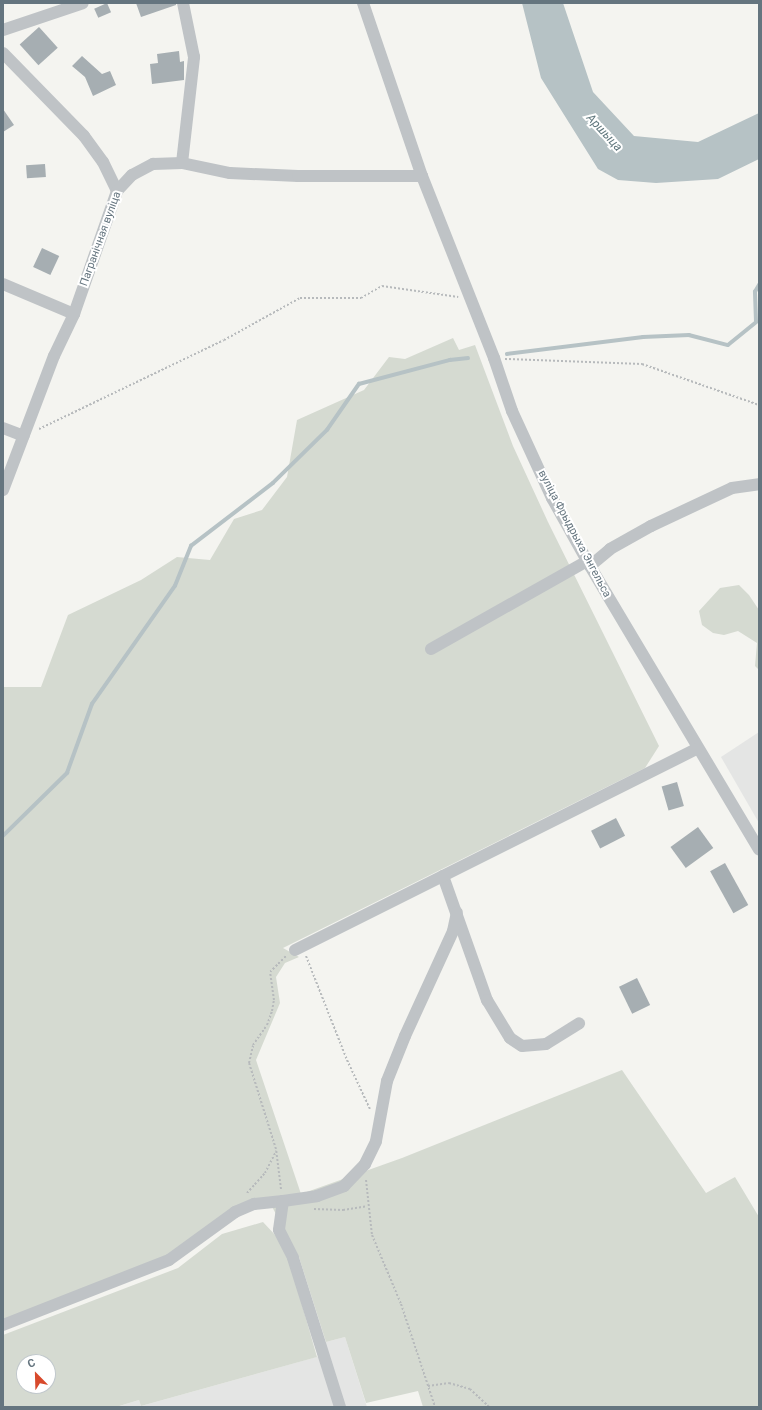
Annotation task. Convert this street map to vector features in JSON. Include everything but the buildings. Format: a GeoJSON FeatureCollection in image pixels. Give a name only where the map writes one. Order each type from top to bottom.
{"type":"FeatureCollection","features":[{"type":"Feature","properties":{"kind":"street"},"geometry":{"type":"LineString","coordinates":[[3,30],[83,3]]}},
{"type":"Feature","properties":{"kind":"street"},"geometry":{"type":"LineString","coordinates":[[182,163],[194,57],[183,3]]}},
{"type":"Feature","properties":{"kind":"street","name":"вуліца Фрыдрыха Энгельса"},"geometry":{"type":"LineString","coordinates":[[364,3],[422,176],[494,358],[515,418],[552,498],[588,564],[697,749],[759,850]]}},
{"type":"Feature","properties":{"kind":"street"},"geometry":{"type":"LineString","coordinates":[[3,53],[84,136],[103,162],[117,192]]}},
{"type":"Feature","properties":{"kind":"street","name":"Пагранічная вуліца"},"geometry":{"type":"LineString","coordinates":[[3,490],[54,356],[74,314],[117,192],[132,175],[152,164],[182,163],[230,173],[298,176],[422,176]]}},
{"type":"Feature","properties":{"kind":"street"},"geometry":{"type":"LineString","coordinates":[[3,284],[74,314]]}},
{"type":"Feature","properties":{"kind":"street"},"geometry":{"type":"LineString","coordinates":[[3,428],[24,436]]}},
{"type":"Feature","properties":{"kind":"street"},"geometry":{"type":"LineString","coordinates":[[431,649],[588,564],[610,549],[651,526],[732,488],[759,484]]}},
{"type":"Feature","properties":{"kind":"street"},"geometry":{"type":"LineString","coordinates":[[299,948],[697,749]]}},
{"type":"Feature","properties":{"kind":"street"},"geometry":{"type":"LineString","coordinates":[[443,876],[487,1000],[510,1038],[522,1046],[546,1044],[579,1023]]}},
{"type":"Feature","properties":{"kind":"street"},"geometry":{"type":"LineString","coordinates":[[3,1325],[169,1260],[235,1212],[254,1204],[317,1196],[344,1186],[365,1164],[376,1142],[387,1081],[405,1036],[453,931],[457,912]]}},
{"type":"Feature","properties":{"kind":"street"},"geometry":{"type":"LineString","coordinates":[[283,1201],[279,1230],[293,1258],[340,1407]]}},
{"type":"Feature","properties":{"kind":"path"},"geometry":{"type":"LineString","coordinates":[[24,436],[224,340],[300,298],[361,298],[382,286],[471,299]]}},
{"type":"Feature","properties":{"kind":"path"},"geometry":{"type":"LineString","coordinates":[[494,358],[642,364],[759,405]]}},
{"type":"Feature","properties":{"kind":"path"},"geometry":{"type":"LineString","coordinates":[[283,1201],[276,1149],[250,1070],[250,1054],[270,1019],[274,1000],[270,981],[272,968],[299,948],[346,1060],[379,1128]]}},
{"type":"Feature","properties":{"kind":"path"},"geometry":{"type":"LineString","coordinates":[[243,1198],[265,1173],[276,1149]]}},
{"type":"Feature","properties":{"kind":"path"},"geometry":{"type":"LineString","coordinates":[[365,1164],[367,1206],[372,1235],[401,1304],[435,1407]]}},
{"type":"Feature","properties":{"kind":"path"},"geometry":{"type":"LineString","coordinates":[[313,1209],[343,1210],[367,1206]]}},
{"type":"Feature","properties":{"kind":"path"},"geometry":{"type":"LineString","coordinates":[[428,1386],[449,1383],[470,1389],[489,1407]]}},
{"type":"Feature","properties":{"kind":"shaded area"},"geometry":{"type":"Polygon","coordinates":[[[453,338],[459,350],[475,345],[513,446],[548,522],[659,746],[645,768],[283,948],[299,957],[285,963],[276,977],[280,1003],[256,1060],[301,1194],[402,1158],[622,1070],[706,1193],[735,1177],[759,1217],[759,1407],[423,1407],[418,1391],[366,1403],[345,1337],[326,1342],[299,1257],[270,1203],[224,1220],[172,1257],[3,1320],[4,687],[41,687],[68,615],[141,580],[177,557],[210,560],[234,519],[262,510],[287,477],[297,420],[364,390],[389,357],[405,359],[453,338]]]}},
{"type":"Feature","properties":{"kind":"shaded area"},"geometry":{"type":"Polygon","coordinates":[[[739,585],[749,595],[759,610],[759,670],[755,666],[757,643],[738,631],[724,635],[713,633],[702,625],[699,611],[720,588],[739,585]]]}},
{"type":"Feature","properties":{"kind":"shaded area"},"geometry":{"type":"Polygon","coordinates":[[[759,732],[759,823],[721,757],[759,732]]]}},
{"type":"Feature","properties":{"kind":"shaded area"},"geometry":{"type":"Polygon","coordinates":[[[263,1222],[277,1237],[290,1263],[317,1357],[141,1406],[139,1400],[116,1407],[3,1407],[3,1335],[178,1268],[222,1234],[263,1222]]]}},
{"type":"Feature","properties":{"kind":"shaded area"},"geometry":{"type":"Polygon","coordinates":[[[345,1337],[367,1407],[116,1407],[139,1400],[141,1406],[320,1356],[320,1348],[326,1342],[345,1337]]]}},
{"type":"Feature","properties":{"kind":"water","name":"Аршыца"},"geometry":{"type":"Polygon","coordinates":[[[522,3],[563,3],[593,92],[634,136],[698,142],[759,113],[759,159],[718,179],[656,183],[618,180],[598,169],[541,78],[522,3]]]}},
{"type":"Feature","properties":{"kind":"waterway"},"geometry":{"type":"LineString","coordinates":[[507,354],[643,337],[689,335],[728,345],[756,322],[755,292],[759,285]]}},
{"type":"Feature","properties":{"kind":"waterway"},"geometry":{"type":"LineString","coordinates":[[3,836],[67,773],[92,704],[175,586],[191,546],[273,483],[327,430],[359,384],[450,360],[468,358]]}}]}
